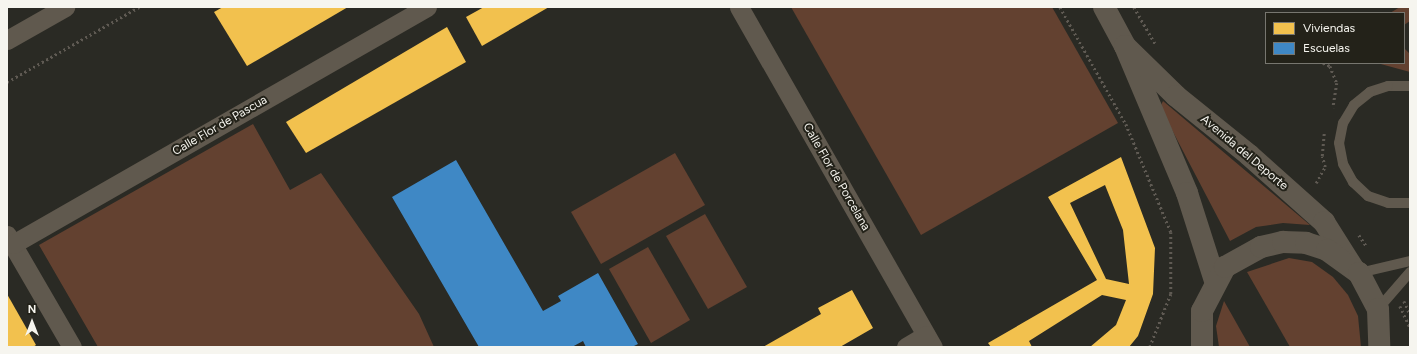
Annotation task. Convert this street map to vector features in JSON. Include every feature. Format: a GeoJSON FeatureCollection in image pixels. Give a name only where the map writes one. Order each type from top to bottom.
{"type":"FeatureCollection","features":[{"type":"Feature","properties":{"kind":"street"},"geometry":{"type":"LineString","coordinates":[[7,40],[65,7]]}},
{"type":"Feature","properties":{"kind":"street","name":"Calle Flor de Pascua"},"geometry":{"type":"LineString","coordinates":[[10,239],[427,7]]}},
{"type":"Feature","properties":{"kind":"street","name":"Calle Flor de Porcelana"},"geometry":{"type":"LineString","coordinates":[[739,7],[930,341]]}},
{"type":"Feature","properties":{"kind":"street","name":"Avenida del Deporte"},"geometry":{"type":"LineString","coordinates":[[1104,7],[1125,46],[1187,193],[1215,281]]}},
{"type":"Feature","properties":{"kind":"street","name":"Avenida del Deporte"},"geometry":{"type":"LineString","coordinates":[[1125,46],[1176,96],[1249,155],[1324,222],[1356,271],[1385,308]]}},
{"type":"Feature","properties":{"kind":"street"},"geometry":{"type":"LineString","coordinates":[[10,239],[72,347]]}},
{"type":"Feature","properties":{"kind":"street"},"geometry":{"type":"LineString","coordinates":[[1198,343],[1202,311],[1215,281],[1225,267],[1241,256],[1261,247],[1283,242],[1306,243],[1327,250],[1356,271]]}},
{"type":"Feature","properties":{"kind":"street"},"geometry":{"type":"LineString","coordinates":[[1379,347],[1385,308]]}},
{"type":"Feature","properties":{"kind":"street"},"geometry":{"type":"LineString","coordinates":[[1385,308],[1394,347]]}},
{"type":"Feature","properties":{"kind":"street"},"geometry":{"type":"LineString","coordinates":[[906,347],[930,341]]}},
{"type":"Feature","properties":{"kind":"lane"},"geometry":{"type":"LineString","coordinates":[[1410,86],[1388,86],[1370,92],[1354,105],[1343,123],[1339,143],[1343,164],[1353,182],[1368,196],[1388,203],[1410,203]]}},
{"type":"Feature","properties":{"kind":"lane"},"geometry":{"type":"LineString","coordinates":[[1356,271],[1410,261]]}},
{"type":"Feature","properties":{"kind":"lane"},"geometry":{"type":"LineString","coordinates":[[1385,308],[1410,272]]}},
{"type":"Feature","properties":{"kind":"path"},"geometry":{"type":"LineString","coordinates":[[7,82],[139,7]]}},
{"type":"Feature","properties":{"kind":"path"},"geometry":{"type":"LineString","coordinates":[[1060,7],[1126,124],[1171,232],[1171,294],[1150,347]]}},
{"type":"Feature","properties":{"kind":"path"},"geometry":{"type":"LineString","coordinates":[[1404,300],[1410,314]]}},
{"type":"Feature","properties":{"kind":"path"},"geometry":{"type":"LineString","coordinates":[[1385,308],[1410,327]]}},
{"type":"Feature","properties":{"kind":"shaded area"},"geometry":{"type":"Polygon","coordinates":[[[791,7],[1052,7],[1118,123],[921,235],[791,7]]]}},
{"type":"Feature","properties":{"kind":"shaded area"},"geometry":{"type":"Polygon","coordinates":[[[1400,7],[1410,7],[1410,21],[1405,24],[1405,12],[1392,12],[1400,7]]]}},
{"type":"Feature","properties":{"kind":"shaded area"},"geometry":{"type":"Polygon","coordinates":[[[1405,49],[1410,54],[1410,72],[1381,64],[1405,64],[1405,49]]]}},
{"type":"Feature","properties":{"kind":"shaded area"},"geometry":{"type":"Polygon","coordinates":[[[1163,101],[1310,225],[1283,223],[1256,227],[1230,241],[1160,107],[1163,101]]]}},
{"type":"Feature","properties":{"kind":"shaded area"},"geometry":{"type":"Polygon","coordinates":[[[253,124],[290,190],[321,173],[419,314],[434,347],[98,347],[39,245],[253,124]]]}},
{"type":"Feature","properties":{"kind":"shaded area"},"geometry":{"type":"Polygon","coordinates":[[[675,153],[705,205],[601,264],[571,212],[675,153]]]}},
{"type":"Feature","properties":{"kind":"shaded area"},"geometry":{"type":"Polygon","coordinates":[[[705,214],[747,287],[708,309],[666,236],[705,214]]]}},
{"type":"Feature","properties":{"kind":"shaded area"},"geometry":{"type":"Polygon","coordinates":[[[648,247],[690,320],[651,343],[609,269],[648,247]]]}},
{"type":"Feature","properties":{"kind":"shaded area"},"geometry":{"type":"Polygon","coordinates":[[[1289,258],[1312,262],[1333,277],[1348,295],[1358,316],[1361,347],[1290,347],[1247,272],[1289,258]]]}},
{"type":"Feature","properties":{"kind":"shaded area"},"geometry":{"type":"Polygon","coordinates":[[[1224,301],[1250,347],[1219,347],[1216,326],[1224,301]]]}},
{"type":"Feature","properties":{"kind":"building: Viviendas"},"geometry":{"type":"Polygon","coordinates":[[[223,7],[348,7],[247,66],[214,12],[223,7]]]}},
{"type":"Feature","properties":{"kind":"building: Viviendas"},"geometry":{"type":"Polygon","coordinates":[[[484,7],[549,7],[482,46],[466,17],[484,7]]]}},
{"type":"Feature","properties":{"kind":"building: Viviendas"},"geometry":{"type":"Polygon","coordinates":[[[447,27],[466,62],[306,153],[286,122],[447,27]]]}},
{"type":"Feature","properties":{"kind":"building: Viviendas"},"geometry":{"type":"Polygon","coordinates":[[[1121,157],[1155,248],[1153,294],[1138,336],[1129,347],[1090,347],[1116,325],[1126,300],[1102,295],[1029,341],[1032,347],[991,347],[988,343],[1097,280],[1048,197],[1121,157]],[[1105,185],[1070,203],[1106,279],[1129,284],[1123,230],[1105,185]]]}},
{"type":"Feature","properties":{"kind":"building: Viviendas"},"geometry":{"type":"Polygon","coordinates":[[[852,290],[873,328],[840,347],[763,347],[821,314],[818,308],[852,290]]]}},
{"type":"Feature","properties":{"kind":"building: Viviendas"},"geometry":{"type":"Polygon","coordinates":[[[7,294],[36,345],[33,347],[7,347],[7,294]]]}},
{"type":"Feature","properties":{"kind":"building: Escuelas"},"geometry":{"type":"Polygon","coordinates":[[[456,160],[543,311],[561,301],[558,296],[598,273],[638,344],[632,347],[586,347],[583,341],[572,347],[479,347],[392,197],[456,160]]]}}]}
